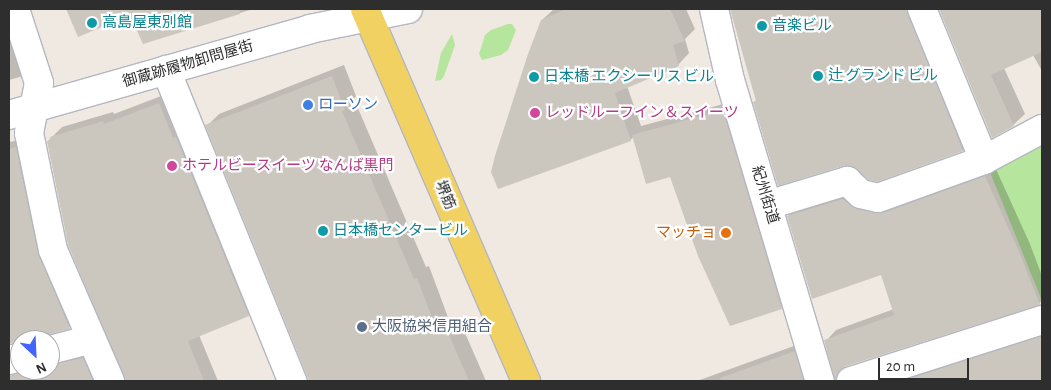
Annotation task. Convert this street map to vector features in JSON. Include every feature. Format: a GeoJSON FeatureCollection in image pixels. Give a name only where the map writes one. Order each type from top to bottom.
{"type":"FeatureCollection","features":[{"type":"Feature","properties":{"kind":"main road","name":"堺筋"},"geometry":{"type":"LineString","coordinates":[[367,13],[525,381]]}},
{"type":"Feature","properties":{"kind":"street"},"geometry":{"type":"LineString","coordinates":[[15,9],[39,83],[21,112],[29,133],[53,250],[110,381]]}},
{"type":"Feature","properties":{"kind":"street","name":"御蔵跡履物卸問屋街"},"geometry":{"type":"LineString","coordinates":[[21,112],[310,28],[367,13],[408,9]]}},
{"type":"Feature","properties":{"kind":"street","name":"紀州街道"},"geometry":{"type":"LineString","coordinates":[[714,9],[730,80],[820,381]]}},
{"type":"Feature","properties":{"kind":"street"},"geometry":{"type":"LineString","coordinates":[[922,9],[984,160]]}},
{"type":"Feature","properties":{"kind":"street"},"geometry":{"type":"LineString","coordinates":[[166,70],[292,381]]}},
{"type":"Feature","properties":{"kind":"street"},"geometry":{"type":"LineString","coordinates":[[768,205],[847,181],[861,194],[878,198],[984,160],[1042,129]]}},
{"type":"Feature","properties":{"kind":"street"},"geometry":{"type":"LineString","coordinates":[[851,381],[1042,320]]}},
{"type":"Feature","properties":{"kind":"street"},"geometry":{"type":"LineString","coordinates":[[60,347],[92,339]]}},
{"type":"Feature","properties":{"kind":"green space"},"geometry":{"type":"Polygon","coordinates":[[[512,24],[516,30],[508,50],[501,55],[482,60],[479,54],[485,35],[491,30],[512,24]]]}},
{"type":"Feature","properties":{"kind":"green space"},"geometry":{"type":"Polygon","coordinates":[[[452,34],[455,45],[444,76],[441,80],[435,81],[441,53],[452,34]]]}},
{"type":"Feature","properties":{"kind":"green space"},"geometry":{"type":"Polygon","coordinates":[[[1042,143],[1042,301],[990,172],[1042,143]]]}},
{"type":"Feature","properties":{"kind":"building"},"geometry":{"type":"Polygon","coordinates":[[[66,9],[239,9],[240,14],[143,44],[130,15],[78,37],[66,9]]]}},
{"type":"Feature","properties":{"kind":"building"},"geometry":{"type":"Polygon","coordinates":[[[566,9],[670,9],[685,41],[673,45],[679,66],[615,93],[631,141],[498,189],[491,172],[528,54],[541,20],[566,9]]]}},
{"type":"Feature","properties":{"kind":"building"},"geometry":{"type":"Polygon","coordinates":[[[730,9],[907,9],[963,151],[877,182],[869,180],[851,166],[843,166],[778,186],[753,102],[756,101],[730,9]]]}},
{"type":"Feature","properties":{"kind":"building"},"geometry":{"type":"Polygon","coordinates":[[[939,9],[1042,9],[1042,52],[991,75],[1014,126],[992,138],[939,9]]]}},
{"type":"Feature","properties":{"kind":"building"},"geometry":{"type":"Polygon","coordinates":[[[332,76],[345,110],[342,111],[414,279],[417,278],[437,331],[446,328],[469,381],[309,381],[205,125],[332,76]]]}},
{"type":"Feature","properties":{"kind":"building"},"geometry":{"type":"Polygon","coordinates":[[[159,103],[173,138],[176,137],[249,316],[188,341],[204,381],[125,381],[68,245],[47,141],[51,140],[50,137],[103,121],[104,124],[159,103]]]}},
{"type":"Feature","properties":{"kind":"building"},"geometry":{"type":"Polygon","coordinates":[[[723,110],[782,309],[730,326],[698,256],[670,177],[646,184],[632,135],[723,110]]]}},
{"type":"Feature","properties":{"kind":"building"},"geometry":{"type":"Polygon","coordinates":[[[16,147],[38,253],[70,329],[60,332],[10,330],[9,344],[9,149],[16,147]]]}},
{"type":"Feature","properties":{"kind":"building"},"geometry":{"type":"Polygon","coordinates":[[[985,176],[1020,254],[1040,305],[846,366],[839,371],[835,381],[824,340],[894,315],[881,275],[812,299],[787,216],[843,199],[857,209],[883,213],[985,176]]]}},
{"type":"Feature","properties":{"kind":"building"},"geometry":{"type":"Polygon","coordinates":[[[1042,336],[1042,381],[902,381],[1042,336]]]}},
{"type":"Feature","properties":{"kind":"building"},"geometry":{"type":"Polygon","coordinates":[[[795,351],[804,381],[721,381],[720,378],[795,351]]]}},
{"type":"Feature","properties":{"kind":"building"},"geometry":{"type":"Polygon","coordinates":[[[83,358],[93,381],[9,381],[10,375],[10,380],[60,380],[60,363],[83,358]]]}},
{"type":"Feature","properties":{"kind":"place","name":"高島屋東別館"},"geometry":{"type":"Point","coordinates":[92,23]}},
{"type":"Feature","properties":{"kind":"place","name":"音楽ビル"},"geometry":{"type":"Point","coordinates":[762,26]}},
{"type":"Feature","properties":{"kind":"place","name":"辻 グランド ビル"},"geometry":{"type":"Point","coordinates":[818,76]}},
{"type":"Feature","properties":{"kind":"place","name":"日本橋 エクシーリス ビル"},"geometry":{"type":"Point","coordinates":[534,77]}},
{"type":"Feature","properties":{"kind":"place","name":"ローソン"},"geometry":{"type":"Point","coordinates":[308,105]}},
{"type":"Feature","properties":{"kind":"place","name":"レッドルーフイン＆スイーツ"},"geometry":{"type":"Point","coordinates":[535,113]}},
{"type":"Feature","properties":{"kind":"place","name":"ホテルビースイーツ なんば黒門"},"geometry":{"type":"Point","coordinates":[172,166]}},
{"type":"Feature","properties":{"kind":"place","name":"日本橋センタービル"},"geometry":{"type":"Point","coordinates":[323,231]}},
{"type":"Feature","properties":{"kind":"place","name":"マッチョ"},"geometry":{"type":"Point","coordinates":[726,233]}},
{"type":"Feature","properties":{"kind":"place","name":"大阪協栄信用組合"},"geometry":{"type":"Point","coordinates":[362,327]}}]}
